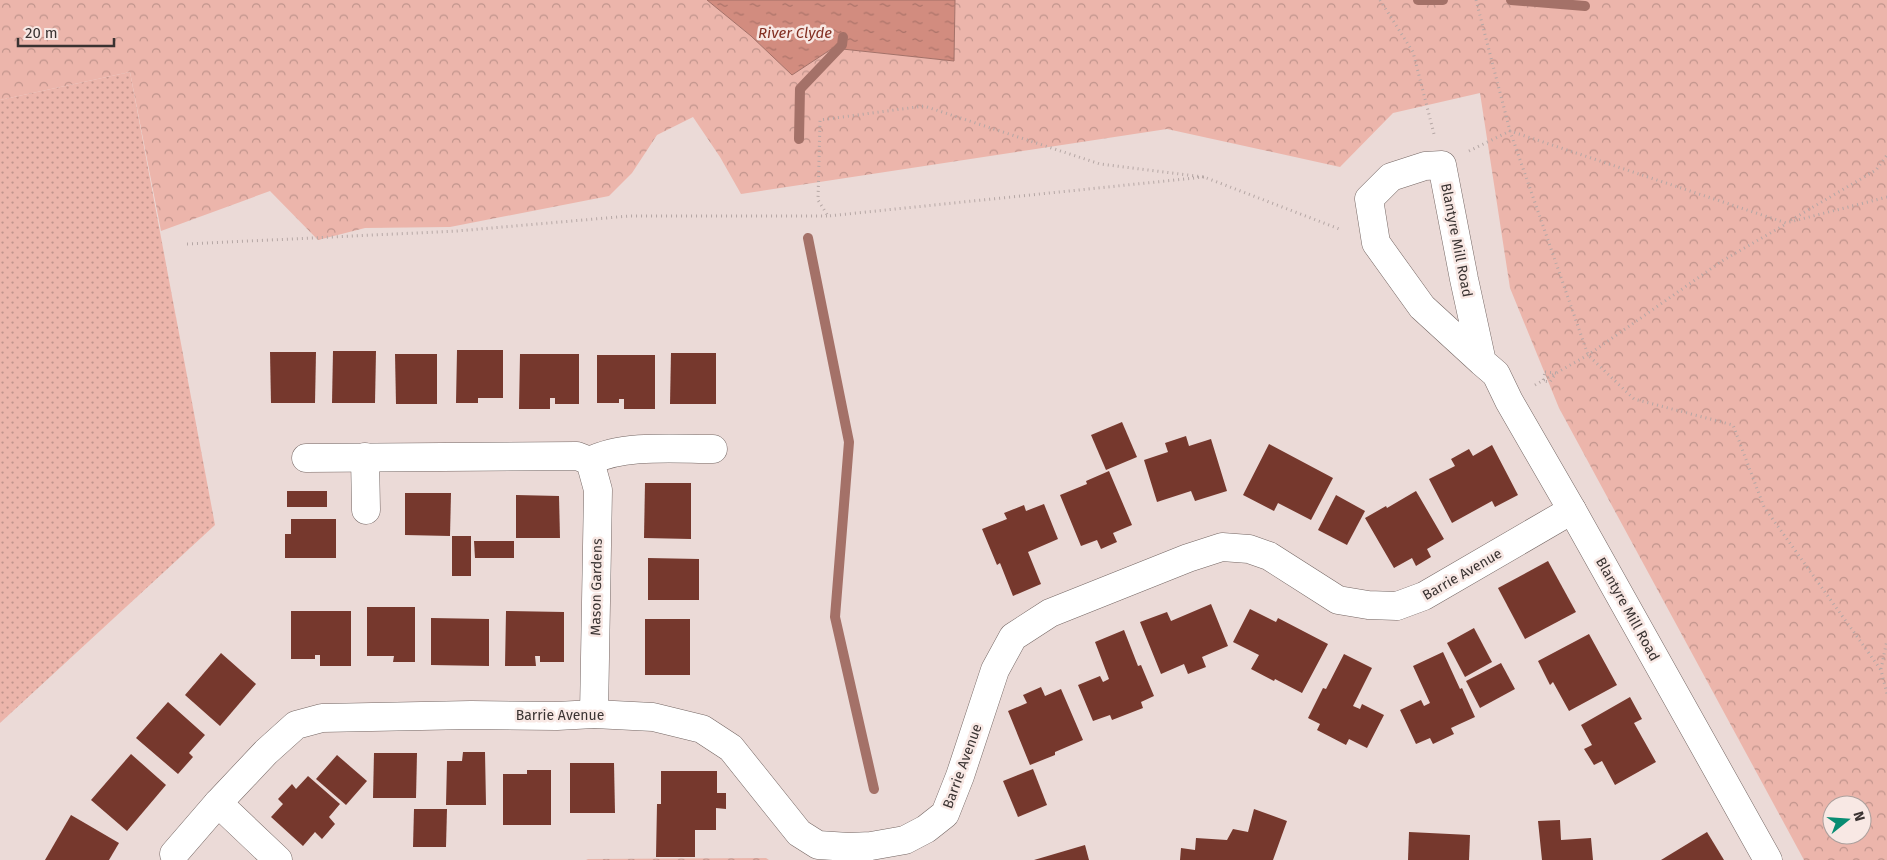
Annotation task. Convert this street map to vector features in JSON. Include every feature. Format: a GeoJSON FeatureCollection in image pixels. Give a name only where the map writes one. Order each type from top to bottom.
{"type":"FeatureCollection","features":[{"type":"Feature","properties":{"kind":"street","name":"Blantyre Mill Road"},"geometry":{"type":"LineString","coordinates":[[1482,362],[1442,165],[1425,166],[1391,177],[1369,199],[1376,243],[1422,307],[1482,362],[1496,374],[1509,401],[1768,860]]}},
{"type":"Feature","properties":{"kind":"street"},"geometry":{"type":"LineString","coordinates":[[306,458],[577,456],[590,461],[601,456],[649,448],[713,449]]}},
{"type":"Feature","properties":{"kind":"street"},"geometry":{"type":"LineString","coordinates":[[365,457],[366,510]]}},
{"type":"Feature","properties":{"kind":"street","name":"Mason Gardens"},"geometry":{"type":"LineString","coordinates":[[590,461],[598,490],[594,714]]}},
{"type":"Feature","properties":{"kind":"street","name":"Barrie Avenue"},"geometry":{"type":"LineString","coordinates":[[174,854],[266,752],[296,725],[322,718],[471,715],[557,716],[594,714],[653,717],[702,729],[731,748],[799,833],[818,845],[871,846],[905,840],[926,829],[945,814],[960,776],[995,670],[1013,637],[1050,613],[1188,558],[1222,547],[1249,549],[1269,556],[1338,600],[1368,606],[1397,606],[1424,596],[1572,510]]}},
{"type":"Feature","properties":{"kind":"street"},"geometry":{"type":"LineString","coordinates":[[218,803],[278,860]]}},
{"type":"Feature","properties":{"kind":"path"},"geometry":{"type":"LineString","coordinates":[[1380,0],[1413,52],[1442,165],[1484,144],[1490,145],[1492,140],[1510,131],[1786,223],[1887,197]]}},
{"type":"Feature","properties":{"kind":"path"},"geometry":{"type":"LineString","coordinates":[[1476,0],[1510,131],[1588,355],[1634,399],[1733,425],[1764,507],[1881,670],[1887,694]]}},
{"type":"Feature","properties":{"kind":"path"},"geometry":{"type":"LineString","coordinates":[[828,216],[818,200],[820,120],[924,106],[1100,164],[1204,177],[1376,243]]}},
{"type":"Feature","properties":{"kind":"path"},"geometry":{"type":"LineString","coordinates":[[1509,401],[1588,355],[1722,261],[1876,170],[1887,155]]}},
{"type":"Feature","properties":{"kind":"path"},"geometry":{"type":"LineString","coordinates":[[187,244],[457,231],[629,216],[828,216],[1204,177]]}},
{"type":"Feature","properties":{"kind":"path"},"geometry":{"type":"LineString","coordinates":[[1543,381],[1544,372],[1556,373]]}},
{"type":"Feature","properties":{"kind":"path"},"geometry":{"type":"LineString","coordinates":[[1881,670],[1887,640]]}},
{"type":"Feature","properties":{"kind":"green space"},"geometry":{"type":"Polygon","coordinates":[[[0,0],[707,0],[751,36],[792,75],[833,48],[954,61],[955,0],[1887,0],[1887,860],[1804,860],[1559,408],[1510,288],[1480,93],[1393,113],[1340,167],[1167,129],[741,194],[720,157],[693,117],[657,135],[632,173],[609,196],[450,227],[365,228],[318,240],[270,191],[161,231],[130,72],[0,100],[0,0]]]}},
{"type":"Feature","properties":{"kind":"green space"},"geometry":{"type":"Polygon","coordinates":[[[130,72],[215,525],[0,723],[0,100],[130,72]]]}},
{"type":"Feature","properties":{"kind":"green space"},"geometry":{"type":"Polygon","coordinates":[[[766,858],[769,860],[586,860],[588,859],[766,858]]]}},
{"type":"Feature","properties":{"kind":"water","name":"River Clyde"},"geometry":{"type":"Polygon","coordinates":[[[707,0],[955,0],[954,61],[833,48],[792,75],[751,36],[707,0]]]}},
{"type":"Feature","properties":{"kind":"building"},"geometry":{"type":"Polygon","coordinates":[[[457,350],[503,350],[503,398],[478,398],[478,403],[456,403],[457,350]]]}},
{"type":"Feature","properties":{"kind":"building"},"geometry":{"type":"Polygon","coordinates":[[[333,351],[376,351],[375,403],[332,403],[333,351]]]}},
{"type":"Feature","properties":{"kind":"building"},"geometry":{"type":"Polygon","coordinates":[[[270,352],[316,352],[315,403],[271,403],[270,352]]]}},
{"type":"Feature","properties":{"kind":"building"},"geometry":{"type":"Polygon","coordinates":[[[671,353],[716,353],[716,404],[670,404],[671,353]]]}},
{"type":"Feature","properties":{"kind":"building"},"geometry":{"type":"Polygon","coordinates":[[[395,354],[437,354],[437,404],[396,404],[395,354]]]}},
{"type":"Feature","properties":{"kind":"building"},"geometry":{"type":"Polygon","coordinates":[[[520,354],[579,354],[579,404],[555,404],[555,398],[550,398],[550,409],[519,409],[520,354]]]}},
{"type":"Feature","properties":{"kind":"building"},"geometry":{"type":"Polygon","coordinates":[[[597,355],[655,355],[655,409],[624,409],[624,399],[619,399],[619,403],[597,403],[597,355]]]}},
{"type":"Feature","properties":{"kind":"building"},"geometry":{"type":"Polygon","coordinates":[[[1122,422],[1137,457],[1106,470],[1091,435],[1122,422]]]}},
{"type":"Feature","properties":{"kind":"building"},"geometry":{"type":"Polygon","coordinates":[[[1186,436],[1189,446],[1211,439],[1227,491],[1195,501],[1191,491],[1157,502],[1144,460],[1168,452],[1165,443],[1186,436]]]}},
{"type":"Feature","properties":{"kind":"building"},"geometry":{"type":"Polygon","coordinates":[[[1269,444],[1333,478],[1311,520],[1278,503],[1274,511],[1243,495],[1269,444]]]}},
{"type":"Feature","properties":{"kind":"building"},"geometry":{"type":"Polygon","coordinates":[[[1492,445],[1518,495],[1495,507],[1492,501],[1452,523],[1429,479],[1455,466],[1451,459],[1469,449],[1473,456],[1492,445]]]}},
{"type":"Feature","properties":{"kind":"building"},"geometry":{"type":"Polygon","coordinates":[[[1109,471],[1132,525],[1113,533],[1117,542],[1101,549],[1097,540],[1081,546],[1060,495],[1087,484],[1086,481],[1109,471]]]}},
{"type":"Feature","properties":{"kind":"building"},"geometry":{"type":"Polygon","coordinates":[[[645,483],[691,483],[691,539],[644,538],[645,483]]]}},
{"type":"Feature","properties":{"kind":"building"},"geometry":{"type":"Polygon","coordinates":[[[287,491],[327,491],[327,507],[287,507],[287,491]]]}},
{"type":"Feature","properties":{"kind":"building"},"geometry":{"type":"Polygon","coordinates":[[[1416,491],[1444,539],[1427,549],[1431,557],[1416,566],[1412,558],[1394,568],[1365,518],[1416,491]]]}},
{"type":"Feature","properties":{"kind":"building"},"geometry":{"type":"Polygon","coordinates":[[[405,493],[451,493],[450,536],[405,535],[405,493]]]}},
{"type":"Feature","properties":{"kind":"building"},"geometry":{"type":"Polygon","coordinates":[[[516,495],[559,496],[560,538],[516,538],[516,495]]]}},
{"type":"Feature","properties":{"kind":"building"},"geometry":{"type":"Polygon","coordinates":[[[1336,495],[1365,511],[1347,545],[1318,530],[1336,495]]]}},
{"type":"Feature","properties":{"kind":"building"},"geometry":{"type":"Polygon","coordinates":[[[1044,504],[1058,539],[1028,552],[1041,584],[1013,596],[1000,563],[997,565],[982,529],[1007,519],[1004,513],[1024,505],[1026,511],[1044,504]]]}},
{"type":"Feature","properties":{"kind":"building"},"geometry":{"type":"Polygon","coordinates":[[[291,519],[336,519],[336,558],[285,558],[285,534],[291,534],[291,519]]]}},
{"type":"Feature","properties":{"kind":"building"},"geometry":{"type":"Polygon","coordinates":[[[452,536],[471,536],[471,576],[452,576],[452,536]]]}},
{"type":"Feature","properties":{"kind":"building"},"geometry":{"type":"Polygon","coordinates":[[[474,541],[514,541],[514,558],[475,558],[474,541]]]}},
{"type":"Feature","properties":{"kind":"building"},"geometry":{"type":"Polygon","coordinates":[[[648,558],[699,559],[699,600],[648,600],[648,558]]]}},
{"type":"Feature","properties":{"kind":"building"},"geometry":{"type":"Polygon","coordinates":[[[1548,561],[1576,612],[1525,639],[1498,588],[1548,561]]]}},
{"type":"Feature","properties":{"kind":"building"},"geometry":{"type":"Polygon","coordinates":[[[1211,604],[1228,646],[1202,657],[1206,667],[1188,674],[1184,664],[1161,674],[1140,622],[1167,612],[1171,621],[1211,604]]]}},
{"type":"Feature","properties":{"kind":"building"},"geometry":{"type":"Polygon","coordinates":[[[367,607],[415,607],[415,662],[393,662],[394,656],[367,656],[367,607]]]}},
{"type":"Feature","properties":{"kind":"building"},"geometry":{"type":"Polygon","coordinates":[[[1250,609],[1276,622],[1278,618],[1328,644],[1302,693],[1251,669],[1259,655],[1233,642],[1250,609]]]}},
{"type":"Feature","properties":{"kind":"building"},"geometry":{"type":"Polygon","coordinates":[[[291,611],[351,611],[351,666],[320,666],[320,655],[315,655],[315,659],[291,659],[291,611]]]}},
{"type":"Feature","properties":{"kind":"building"},"geometry":{"type":"Polygon","coordinates":[[[506,611],[564,612],[564,662],[540,662],[540,656],[535,656],[536,666],[505,666],[506,611]]]}},
{"type":"Feature","properties":{"kind":"building"},"geometry":{"type":"Polygon","coordinates":[[[431,618],[489,619],[489,666],[431,665],[431,618]]]}},
{"type":"Feature","properties":{"kind":"building"},"geometry":{"type":"Polygon","coordinates":[[[645,619],[690,619],[690,675],[645,675],[645,619]]]}},
{"type":"Feature","properties":{"kind":"building"},"geometry":{"type":"Polygon","coordinates":[[[1474,628],[1492,662],[1465,677],[1447,643],[1474,628]]]}},
{"type":"Feature","properties":{"kind":"building"},"geometry":{"type":"Polygon","coordinates":[[[1124,630],[1138,666],[1141,665],[1154,696],[1141,702],[1143,708],[1112,720],[1110,715],[1093,721],[1078,685],[1100,676],[1103,682],[1109,679],[1095,642],[1124,630]]]}},
{"type":"Feature","properties":{"kind":"building"},"geometry":{"type":"Polygon","coordinates":[[[1589,634],[1617,685],[1569,711],[1553,682],[1550,685],[1538,661],[1589,634]]]}},
{"type":"Feature","properties":{"kind":"building"},"geometry":{"type":"Polygon","coordinates":[[[1443,652],[1475,717],[1451,728],[1454,734],[1433,744],[1430,738],[1416,744],[1400,710],[1421,700],[1424,706],[1430,703],[1413,666],[1443,652]]]}},
{"type":"Feature","properties":{"kind":"building"},"geometry":{"type":"Polygon","coordinates":[[[221,653],[256,684],[220,726],[185,695],[221,653]]]}},
{"type":"Feature","properties":{"kind":"building"},"geometry":{"type":"Polygon","coordinates":[[[1344,654],[1372,668],[1353,706],[1360,709],[1362,704],[1384,715],[1367,748],[1349,739],[1346,745],[1317,730],[1320,724],[1308,718],[1323,688],[1326,689],[1344,654]]]}},
{"type":"Feature","properties":{"kind":"building"},"geometry":{"type":"Polygon","coordinates":[[[1501,663],[1515,689],[1480,708],[1466,681],[1501,663]]]}},
{"type":"Feature","properties":{"kind":"building"},"geometry":{"type":"Polygon","coordinates":[[[1041,687],[1045,696],[1061,689],[1083,740],[1055,752],[1055,755],[1030,765],[1008,711],[1027,703],[1023,695],[1041,687]]]}},
{"type":"Feature","properties":{"kind":"building"},"geometry":{"type":"Polygon","coordinates":[[[1630,697],[1642,719],[1634,723],[1656,762],[1615,785],[1602,761],[1594,765],[1584,749],[1592,745],[1581,725],[1630,697]]]}},
{"type":"Feature","properties":{"kind":"building"},"geometry":{"type":"Polygon","coordinates":[[[168,702],[205,735],[189,753],[193,757],[178,774],[136,738],[168,702]]]}},
{"type":"Feature","properties":{"kind":"building"},"geometry":{"type":"Polygon","coordinates":[[[463,752],[485,752],[486,805],[446,805],[447,761],[462,761],[463,752]]]}},
{"type":"Feature","properties":{"kind":"building"},"geometry":{"type":"Polygon","coordinates":[[[374,753],[417,753],[416,798],[373,798],[374,753]]]}},
{"type":"Feature","properties":{"kind":"building"},"geometry":{"type":"Polygon","coordinates":[[[131,754],[166,785],[127,831],[91,800],[131,754]]]}},
{"type":"Feature","properties":{"kind":"building"},"geometry":{"type":"Polygon","coordinates":[[[337,755],[367,781],[346,805],[316,779],[337,755]]]}},
{"type":"Feature","properties":{"kind":"building"},"geometry":{"type":"Polygon","coordinates":[[[570,763],[614,763],[615,813],[570,813],[570,763]]]}},
{"type":"Feature","properties":{"kind":"building"},"geometry":{"type":"Polygon","coordinates":[[[1033,769],[1047,805],[1018,817],[1003,781],[1033,769]]]}},
{"type":"Feature","properties":{"kind":"building"},"geometry":{"type":"Polygon","coordinates":[[[527,770],[551,770],[551,825],[503,825],[503,774],[527,774],[527,770]]]}},
{"type":"Feature","properties":{"kind":"building"},"geometry":{"type":"Polygon","coordinates":[[[661,771],[717,771],[717,793],[726,793],[726,809],[716,808],[716,830],[695,830],[695,857],[656,857],[657,804],[661,804],[661,771]]]}},
{"type":"Feature","properties":{"kind":"building"},"geometry":{"type":"Polygon","coordinates":[[[308,776],[340,804],[329,817],[335,824],[322,839],[315,832],[303,846],[271,817],[283,804],[278,799],[292,784],[296,789],[308,776]]]}},
{"type":"Feature","properties":{"kind":"building"},"geometry":{"type":"Polygon","coordinates":[[[414,809],[447,809],[446,847],[413,847],[414,809]]]}},
{"type":"Feature","properties":{"kind":"building"},"geometry":{"type":"Polygon","coordinates":[[[1254,809],[1287,821],[1273,860],[1180,860],[1181,848],[1195,850],[1196,838],[1227,840],[1233,829],[1248,832],[1254,809]]]}},
{"type":"Feature","properties":{"kind":"building"},"geometry":{"type":"Polygon","coordinates":[[[71,815],[119,843],[109,860],[45,860],[71,815]]]}},
{"type":"Feature","properties":{"kind":"building"},"geometry":{"type":"Polygon","coordinates":[[[1560,820],[1561,840],[1591,838],[1593,860],[1542,860],[1538,821],[1560,820]]]}},
{"type":"Feature","properties":{"kind":"building"},"geometry":{"type":"Polygon","coordinates":[[[1409,832],[1470,835],[1469,860],[1408,860],[1409,832]]]}},
{"type":"Feature","properties":{"kind":"building"},"geometry":{"type":"Polygon","coordinates":[[[1707,832],[1724,860],[1661,860],[1707,832]]]}},
{"type":"Feature","properties":{"kind":"building"},"geometry":{"type":"Polygon","coordinates":[[[1085,845],[1089,860],[1034,860],[1085,845]]]}},
{"type":"Feature","properties":{"kind":"waterway"},"geometry":{"type":"LineString","coordinates":[[1418,0],[1443,0]]}},
{"type":"Feature","properties":{"kind":"waterway"},"geometry":{"type":"LineString","coordinates":[[1511,0],[1585,6]]}},
{"type":"Feature","properties":{"kind":"waterway"},"geometry":{"type":"LineString","coordinates":[[799,139],[800,89],[842,45],[843,37]]}},
{"type":"Feature","properties":{"kind":"waterway"},"geometry":{"type":"LineString","coordinates":[[808,238],[849,442],[835,617],[874,789]]}}]}
